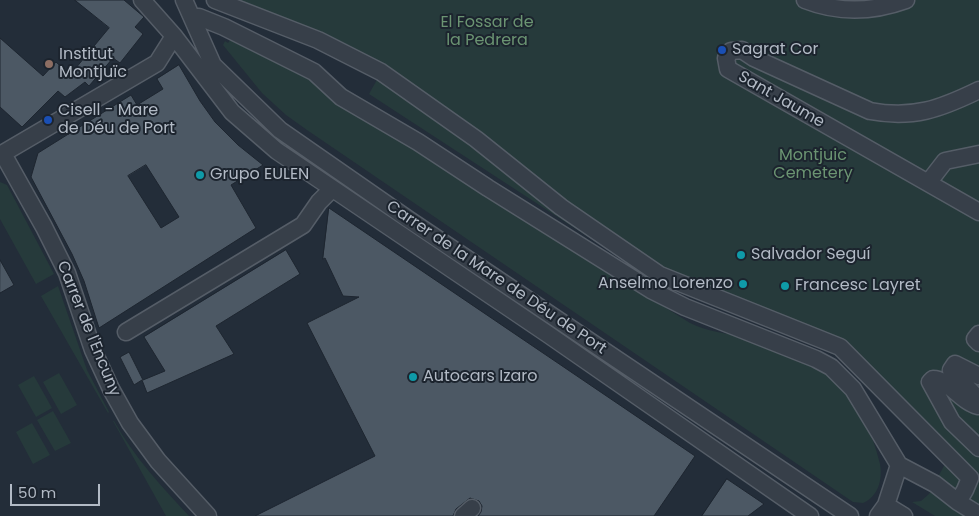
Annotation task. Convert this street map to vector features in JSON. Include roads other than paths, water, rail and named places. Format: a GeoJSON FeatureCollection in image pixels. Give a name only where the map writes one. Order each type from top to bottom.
{"type":"FeatureCollection","features":[{"type":"Feature","properties":{"kind":"street","name":"Carrer de la Mare de Déu de Port"},"geometry":{"type":"LineString","coordinates":[[142,0],[174,36],[232,112],[277,150],[549,334],[810,516]]}},
{"type":"Feature","properties":{"kind":"street","name":"Carrer de la Mare de Déu de Port"},"geometry":{"type":"LineString","coordinates":[[184,0],[213,65],[280,130],[416,225],[850,516]]}},
{"type":"Feature","properties":{"kind":"street"},"geometry":{"type":"LineString","coordinates":[[214,0],[318,40],[381,72],[476,140],[561,207],[660,275],[840,347],[970,478],[966,490],[958,502]]}},
{"type":"Feature","properties":{"kind":"street"},"geometry":{"type":"LineString","coordinates":[[805,0],[834,8],[859,10],[892,5],[906,0]]}},
{"type":"Feature","properties":{"kind":"street"},"geometry":{"type":"LineString","coordinates":[[192,17],[199,17],[224,27],[314,72],[341,97],[418,142],[651,290],[685,307],[816,359],[831,367],[854,389],[899,465],[935,484],[979,515]]}},
{"type":"Feature","properties":{"kind":"street"},"geometry":{"type":"LineString","coordinates":[[1,155],[157,63],[174,36]]}},
{"type":"Feature","properties":{"kind":"street","name":"Sant Jaume"},"geometry":{"type":"LineString","coordinates":[[979,90],[946,106],[908,114],[885,114],[870,111],[754,58],[742,50],[731,51],[726,58],[728,70],[979,212]]}},
{"type":"Feature","properties":{"kind":"street"},"geometry":{"type":"LineString","coordinates":[[928,183],[945,161],[979,154]]}},
{"type":"Feature","properties":{"kind":"street","name":"Carrer de l'Encuny"},"geometry":{"type":"LineString","coordinates":[[1,155],[40,220],[67,273],[93,350],[111,390],[130,423],[158,461],[208,516]]}},
{"type":"Feature","properties":{"kind":"street"},"geometry":{"type":"LineString","coordinates":[[126,332],[303,225],[319,202],[332,189]]}},
{"type":"Feature","properties":{"kind":"street"},"geometry":{"type":"LineString","coordinates":[[979,334],[975,339],[979,343]]}},
{"type":"Feature","properties":{"kind":"street"},"geometry":{"type":"LineString","coordinates":[[979,376],[955,364],[951,370],[979,401],[978,406],[969,404],[942,381],[933,379],[930,382],[952,422],[979,448]]}},
{"type":"Feature","properties":{"kind":"street"},"geometry":{"type":"LineString","coordinates":[[899,465],[882,510],[904,516]]}},
{"type":"Feature","properties":{"kind":"place","name":"Sagrat Cor"},"geometry":{"type":"Point","coordinates":[722,50]}},
{"type":"Feature","properties":{"kind":"place","name":"Institut Montjuïc"},"geometry":{"type":"Point","coordinates":[49,64]}},
{"type":"Feature","properties":{"kind":"place","name":"Cisell - Mare de Déu de Port"},"geometry":{"type":"Point","coordinates":[48,120]}},
{"type":"Feature","properties":{"kind":"place","name":"Grupo EULEN"},"geometry":{"type":"Point","coordinates":[200,175]}},
{"type":"Feature","properties":{"kind":"place","name":"Salvador Seguí"},"geometry":{"type":"Point","coordinates":[741,255]}},
{"type":"Feature","properties":{"kind":"place","name":"Anselmo Lorenzo"},"geometry":{"type":"Point","coordinates":[743,284]}},
{"type":"Feature","properties":{"kind":"place","name":"Francesc Layret"},"geometry":{"type":"Point","coordinates":[785,286]}},
{"type":"Feature","properties":{"kind":"place","name":"Autocars Izaro"},"geometry":{"type":"Point","coordinates":[413,377]}},
{"type":"Feature","properties":{"kind":"park label","name":"El Fossar de la Pedrera"},"geometry":{"type":"Point","coordinates":[487,32]}},
{"type":"Feature","properties":{"kind":"park label","name":"Montjuic Cemetery"},"geometry":{"type":"Point","coordinates":[813,165]}}]}
